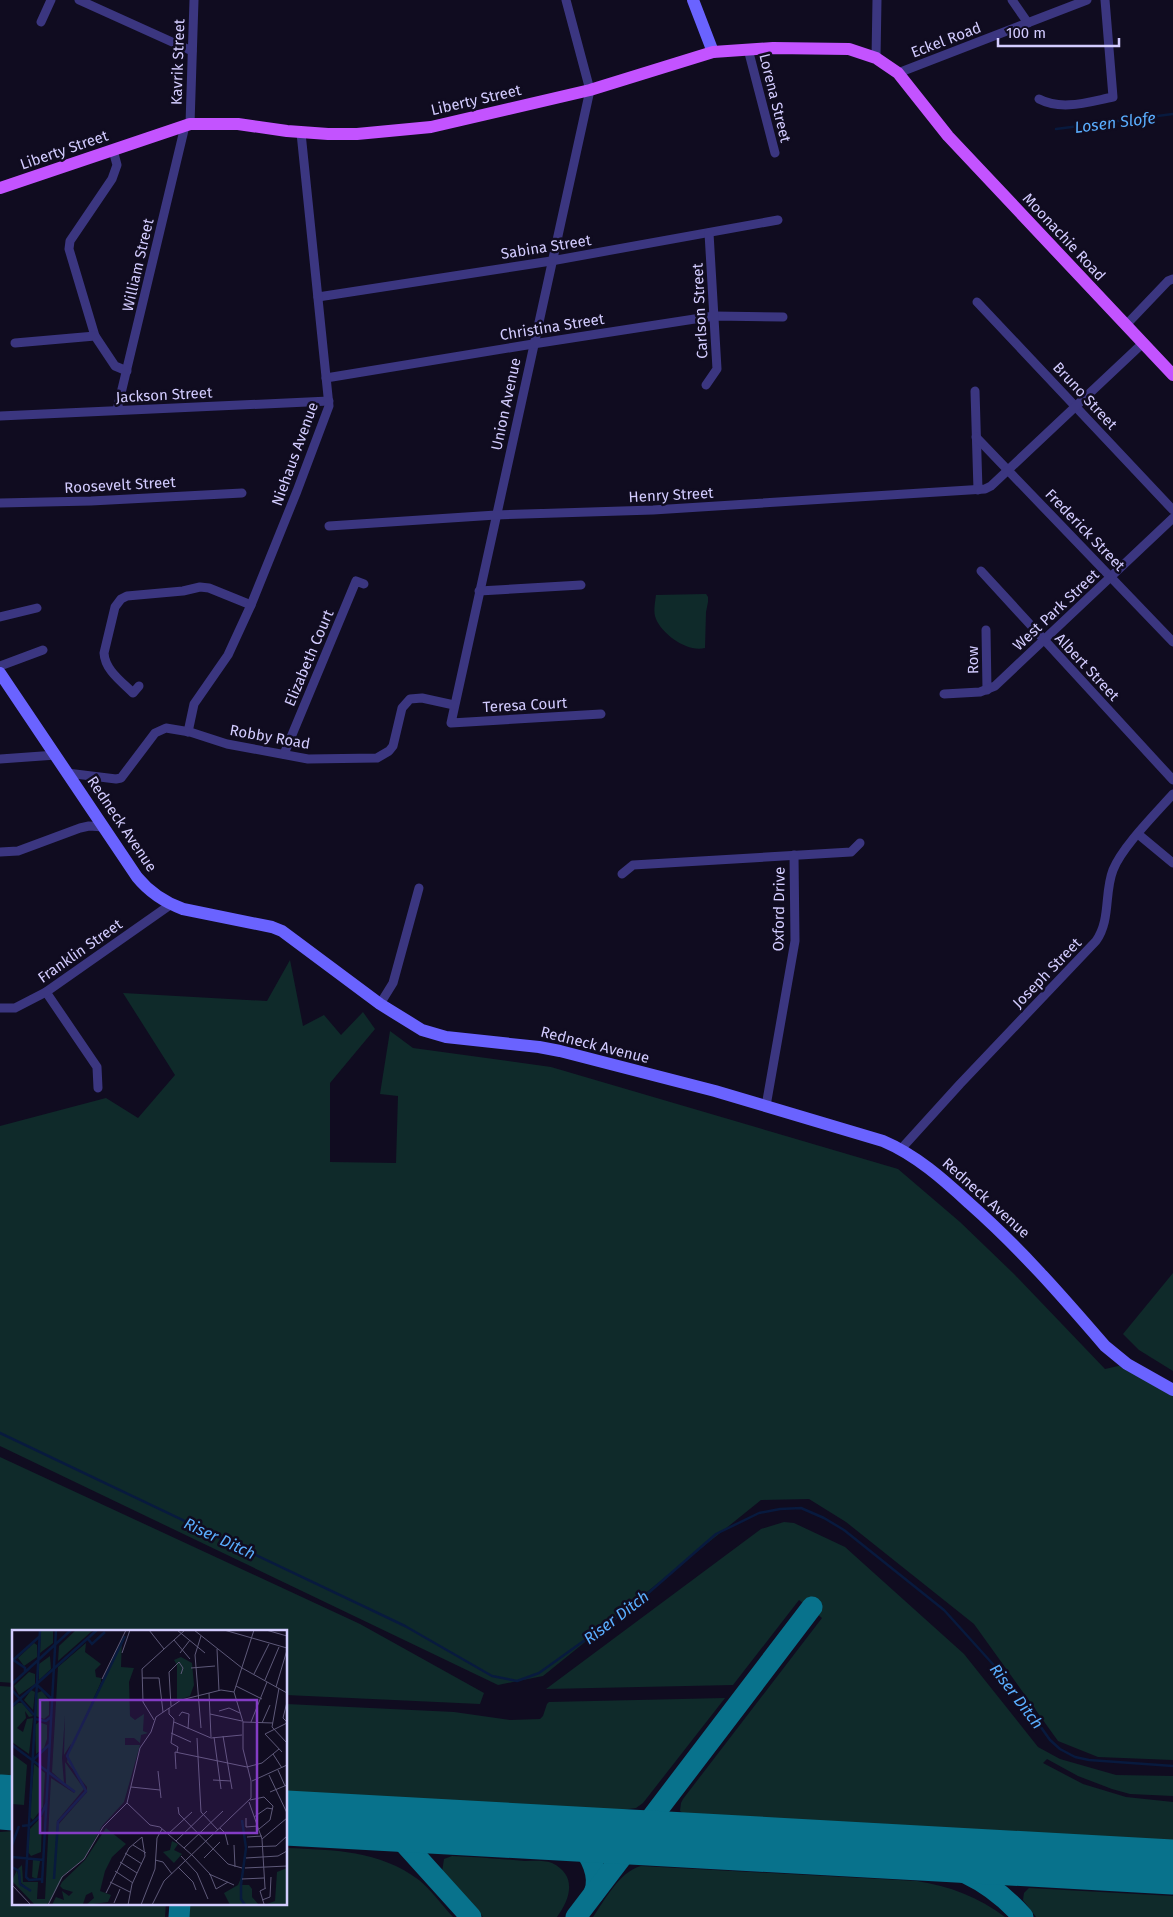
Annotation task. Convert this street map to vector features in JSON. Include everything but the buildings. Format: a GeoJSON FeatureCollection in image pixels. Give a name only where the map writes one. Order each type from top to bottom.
{"type":"FeatureCollection","features":[{"type":"Feature","properties":{"kind":"main road","name":"Liberty Street"},"geometry":{"type":"LineString","coordinates":[[0,188],[188,125],[238,124],[301,133],[356,134],[431,127],[590,90],[713,52],[748,49],[849,49],[876,58],[898,73],[935,119]]}},
{"type":"Feature","properties":{"kind":"main road","name":"Moonachie Road"},"geometry":{"type":"LineString","coordinates":[[935,119],[972,163],[1173,375]]}},
{"type":"Feature","properties":{"kind":"street"},"geometry":{"type":"LineString","coordinates":[[41,22],[51,0]]}},
{"type":"Feature","properties":{"kind":"street"},"geometry":{"type":"LineString","coordinates":[[79,0],[192,51]]}},
{"type":"Feature","properties":{"kind":"street","name":"Kavrik Street"},"geometry":{"type":"LineString","coordinates":[[188,125],[194,0]]}},
{"type":"Feature","properties":{"kind":"street"},"geometry":{"type":"LineString","coordinates":[[566,0],[590,90]]}},
{"type":"Feature","properties":{"kind":"street"},"geometry":{"type":"LineString","coordinates":[[694,0],[713,52]]}},
{"type":"Feature","properties":{"kind":"street"},"geometry":{"type":"LineString","coordinates":[[876,58],[877,0]]}},
{"type":"Feature","properties":{"kind":"street"},"geometry":{"type":"LineString","coordinates":[[1012,0],[1028,23]]}},
{"type":"Feature","properties":{"kind":"street","name":"Eckel Road"},"geometry":{"type":"LineString","coordinates":[[898,73],[1087,0]]}},
{"type":"Feature","properties":{"kind":"street"},"geometry":{"type":"LineString","coordinates":[[1039,99],[1056,106],[1065,106],[1113,97],[1105,0]]}},
{"type":"Feature","properties":{"kind":"street","name":"Lorena Street"},"geometry":{"type":"LineString","coordinates":[[748,49],[775,153]]}},
{"type":"Feature","properties":{"kind":"street","name":"Union Avenue"},"geometry":{"type":"LineString","coordinates":[[451,723],[532,344],[590,90]]}},
{"type":"Feature","properties":{"kind":"street","name":"William Street"},"geometry":{"type":"LineString","coordinates":[[117,410],[188,125]]}},
{"type":"Feature","properties":{"kind":"street","name":"Niehaus Avenue"},"geometry":{"type":"LineString","coordinates":[[188,732],[194,704],[228,655],[250,605],[297,491],[329,406],[301,133]]}},
{"type":"Feature","properties":{"kind":"street"},"geometry":{"type":"LineString","coordinates":[[114,150],[116,165],[112,179],[70,241],[69,249],[95,336],[115,366],[127,371]]}},
{"type":"Feature","properties":{"kind":"street","name":"Sabina Street"},"geometry":{"type":"LineString","coordinates":[[318,296],[551,261],[778,220]]}},
{"type":"Feature","properties":{"kind":"street","name":"Carlson Street"},"geometry":{"type":"LineString","coordinates":[[706,386],[717,369],[709,232]]}},
{"type":"Feature","properties":{"kind":"street"},"geometry":{"type":"LineString","coordinates":[[1126,325],[1168,281],[1173,279]]}},
{"type":"Feature","properties":{"kind":"street","name":"Bruno Street"},"geometry":{"type":"LineString","coordinates":[[977,302],[1173,510]]}},
{"type":"Feature","properties":{"kind":"street","name":"Christina Street"},"geometry":{"type":"LineString","coordinates":[[326,378],[714,316],[782,317]]}},
{"type":"Feature","properties":{"kind":"street"},"geometry":{"type":"LineString","coordinates":[[15,343],[95,336]]}},
{"type":"Feature","properties":{"kind":"street","name":"Henry Street"},"geometry":{"type":"LineString","coordinates":[[328,526],[496,515],[653,510],[978,490],[991,486],[1143,343]]}},
{"type":"Feature","properties":{"kind":"street"},"geometry":{"type":"LineString","coordinates":[[974,391],[978,490]]}},
{"type":"Feature","properties":{"kind":"street","name":"Jackson Street"},"geometry":{"type":"LineString","coordinates":[[0,416],[329,401]]}},
{"type":"Feature","properties":{"kind":"street","name":"Frederick Street"},"geometry":{"type":"LineString","coordinates":[[976,437],[1173,642]]}},
{"type":"Feature","properties":{"kind":"street","name":"Roosevelt Street"},"geometry":{"type":"LineString","coordinates":[[0,503],[90,502],[242,493]]}},
{"type":"Feature","properties":{"kind":"street","name":"West Park Street"},"geometry":{"type":"LineString","coordinates":[[944,694],[987,690],[1000,683],[1173,518]]}},
{"type":"Feature","properties":{"kind":"street","name":"Albert Street"},"geometry":{"type":"LineString","coordinates":[[981,571],[1173,780]]}},
{"type":"Feature","properties":{"kind":"street","name":"Elizabeth Court"},"geometry":{"type":"LineString","coordinates":[[284,754],[356,581],[364,584]]}},
{"type":"Feature","properties":{"kind":"street"},"geometry":{"type":"LineString","coordinates":[[479,591],[581,585]]}},
{"type":"Feature","properties":{"kind":"street"},"geometry":{"type":"LineString","coordinates":[[139,686],[132,693],[107,667],[104,660],[115,607],[121,599],[127,596],[184,592],[200,587],[209,588],[250,605]]}},
{"type":"Feature","properties":{"kind":"street"},"geometry":{"type":"LineString","coordinates":[[0,616],[36,608]]}},
{"type":"Feature","properties":{"kind":"street","name":"Row"},"geometry":{"type":"LineString","coordinates":[[986,630],[987,690]]}},
{"type":"Feature","properties":{"kind":"street"},"geometry":{"type":"LineString","coordinates":[[0,666],[43,650]]}},
{"type":"Feature","properties":{"kind":"street","name":"Redneck Avenue"},"geometry":{"type":"LineString","coordinates":[[0,673],[137,877],[155,896],[183,909],[272,927],[282,931],[380,1004],[411,1025],[434,1034],[560,1051],[766,1106],[901,1148],[952,1187],[1007,1236],[1105,1346],[1127,1364],[1173,1390]]}},
{"type":"Feature","properties":{"kind":"street","name":"Robby Road"},"geometry":{"type":"LineString","coordinates":[[67,773],[121,778],[155,733],[166,728],[188,732],[227,744],[308,759],[377,758],[389,751],[393,746],[402,708],[410,699],[422,698],[454,705]]}},
{"type":"Feature","properties":{"kind":"street","name":"Teresa Court"},"geometry":{"type":"LineString","coordinates":[[451,723],[601,714]]}},
{"type":"Feature","properties":{"kind":"street"},"geometry":{"type":"LineString","coordinates":[[0,759],[56,755]]}},
{"type":"Feature","properties":{"kind":"street","name":"Joseph Street"},"geometry":{"type":"LineString","coordinates":[[901,1148],[1102,934],[1113,869],[1119,858],[1138,834],[1173,794]]}},
{"type":"Feature","properties":{"kind":"street"},"geometry":{"type":"LineString","coordinates":[[0,852],[18,850],[80,828],[89,826],[104,827]]}},
{"type":"Feature","properties":{"kind":"street"},"geometry":{"type":"LineString","coordinates":[[1138,834],[1173,863]]}},
{"type":"Feature","properties":{"kind":"street"},"geometry":{"type":"LineString","coordinates":[[794,855],[851,852],[860,843]]}},
{"type":"Feature","properties":{"kind":"street","name":"Oxford Drive"},"geometry":{"type":"LineString","coordinates":[[622,874],[633,865],[794,855],[795,941],[766,1106]]}},
{"type":"Feature","properties":{"kind":"street"},"geometry":{"type":"LineString","coordinates":[[380,1004],[393,983],[419,888]]}},
{"type":"Feature","properties":{"kind":"street","name":"Franklin Street"},"geometry":{"type":"LineString","coordinates":[[0,1008],[15,1008],[46,992],[170,904]]}},
{"type":"Feature","properties":{"kind":"street"},"geometry":{"type":"LineString","coordinates":[[46,992],[97,1068],[98,1088]]}},
{"type":"Feature","properties":{"kind":"green space"},"geometry":{"type":"Polygon","coordinates":[[[706,594],[708,602],[705,648],[691,648],[676,641],[659,625],[654,607],[656,595],[706,594]]]}},
{"type":"Feature","properties":{"kind":"green space"},"geometry":{"type":"Polygon","coordinates":[[[290,960],[303,1026],[324,1015],[341,1035],[363,1012],[375,1029],[330,1083],[330,1162],[396,1163],[398,1096],[380,1094],[390,1031],[413,1048],[551,1067],[898,1169],[960,1222],[1014,1274],[1105,1369],[1127,1364],[1173,1390],[1173,1760],[1098,1757],[1058,1741],[974,1624],[846,1522],[809,1499],[761,1500],[543,1676],[498,1685],[0,1446],[0,1126],[106,1098],[138,1118],[175,1075],[123,993],[267,1001],[290,960]]]}},
{"type":"Feature","properties":{"kind":"green space"},"geometry":{"type":"Polygon","coordinates":[[[1173,1273],[1173,1371],[1139,1350],[1123,1334],[1173,1273]]]}},
{"type":"Feature","properties":{"kind":"green space"},"geometry":{"type":"Polygon","coordinates":[[[0,1457],[360,1624],[484,1693],[480,1704],[288,1695],[288,1630],[12,1630],[12,1683],[0,1682],[0,1457]]]}},
{"type":"Feature","properties":{"kind":"green space"},"geometry":{"type":"Polygon","coordinates":[[[784,1522],[794,1523],[845,1547],[964,1654],[1038,1747],[1060,1759],[1116,1775],[1173,1776],[1173,1796],[1130,1794],[1078,1776],[1047,1759],[1043,1763],[1083,1784],[1126,1797],[1173,1802],[1173,1842],[684,1814],[680,1811],[683,1799],[822,1618],[799,1600],[733,1685],[546,1689],[761,1529],[784,1522]]]}},
{"type":"Feature","properties":{"kind":"green space"},"geometry":{"type":"Polygon","coordinates":[[[0,1686],[12,1687],[12,1776],[0,1776],[0,1686]]]}},
{"type":"Feature","properties":{"kind":"green space"},"geometry":{"type":"Polygon","coordinates":[[[725,1698],[643,1803],[636,1808],[621,1810],[288,1792],[288,1704],[454,1712],[510,1720],[540,1719],[549,1702],[725,1698]]]}},
{"type":"Feature","properties":{"kind":"green space"},"geometry":{"type":"Polygon","coordinates":[[[12,1831],[12,1904],[166,1904],[165,1917],[0,1917],[0,1832],[12,1831]]]}},
{"type":"Feature","properties":{"kind":"green space"},"geometry":{"type":"Polygon","coordinates":[[[288,1848],[339,1851],[372,1857],[388,1863],[404,1870],[419,1880],[453,1917],[188,1917],[187,1904],[288,1904],[288,1848]]]}},
{"type":"Feature","properties":{"kind":"green space"},"geometry":{"type":"Polygon","coordinates":[[[452,1856],[552,1863],[560,1868],[568,1880],[569,1887],[566,1902],[557,1917],[483,1917],[442,1872],[444,1859],[452,1856]]]}},
{"type":"Feature","properties":{"kind":"green space"},"geometry":{"type":"Polygon","coordinates":[[[641,1866],[917,1881],[963,1893],[1005,1917],[593,1917],[619,1880],[633,1869],[641,1866]]]}},
{"type":"Feature","properties":{"kind":"green space"},"geometry":{"type":"Polygon","coordinates":[[[1029,1888],[1173,1896],[1173,1917],[1036,1917],[1023,1900],[1024,1893],[1029,1888]]]}},
{"type":"Feature","properties":{"kind":"waterway","name":"Losen Slofe"},"geometry":{"type":"LineString","coordinates":[[1056,129],[1173,114]]}},
{"type":"Feature","properties":{"kind":"waterway","name":"Riser Ditch"},"geometry":{"type":"LineString","coordinates":[[0,1433],[405,1626],[492,1676],[517,1681],[539,1673],[638,1602],[716,1534],[759,1513],[801,1508],[824,1518],[844,1530],[944,1610],[1009,1682],[1050,1740],[1060,1749],[1075,1757],[1089,1760],[1173,1766]]}},
{"type":"Feature","properties":{"kind":"taxiway"},"geometry":{"type":"LineString","coordinates":[[576,1917],[812,1607]]}},
{"type":"Feature","properties":{"kind":"taxiway"},"geometry":{"type":"LineString","coordinates":[[387,1824],[471,1917]]}},
{"type":"Feature","properties":{"kind":"taxiway"},"geometry":{"type":"LineString","coordinates":[[551,1833],[574,1841],[587,1853],[595,1873],[596,1887],[594,1893]]}},
{"type":"Feature","properties":{"kind":"taxiway"},"geometry":{"type":"LineString","coordinates":[[627,1853],[642,1844],[671,1840]]}},
{"type":"Feature","properties":{"kind":"taxiway"},"geometry":{"type":"LineString","coordinates":[[897,1852],[934,1861],[966,1873],[995,1891],[1023,1917]]}},
{"type":"Feature","properties":{"kind":"taxiway"},"geometry":{"type":"LineString","coordinates":[[179,1917],[180,1904]]}},
{"type":"Feature","properties":{"kind":"runway"},"geometry":{"type":"LineString","coordinates":[[0,1802],[12,1803]]}},
{"type":"Feature","properties":{"kind":"runway"},"geometry":{"type":"LineString","coordinates":[[288,1818],[1173,1867]]}}]}
